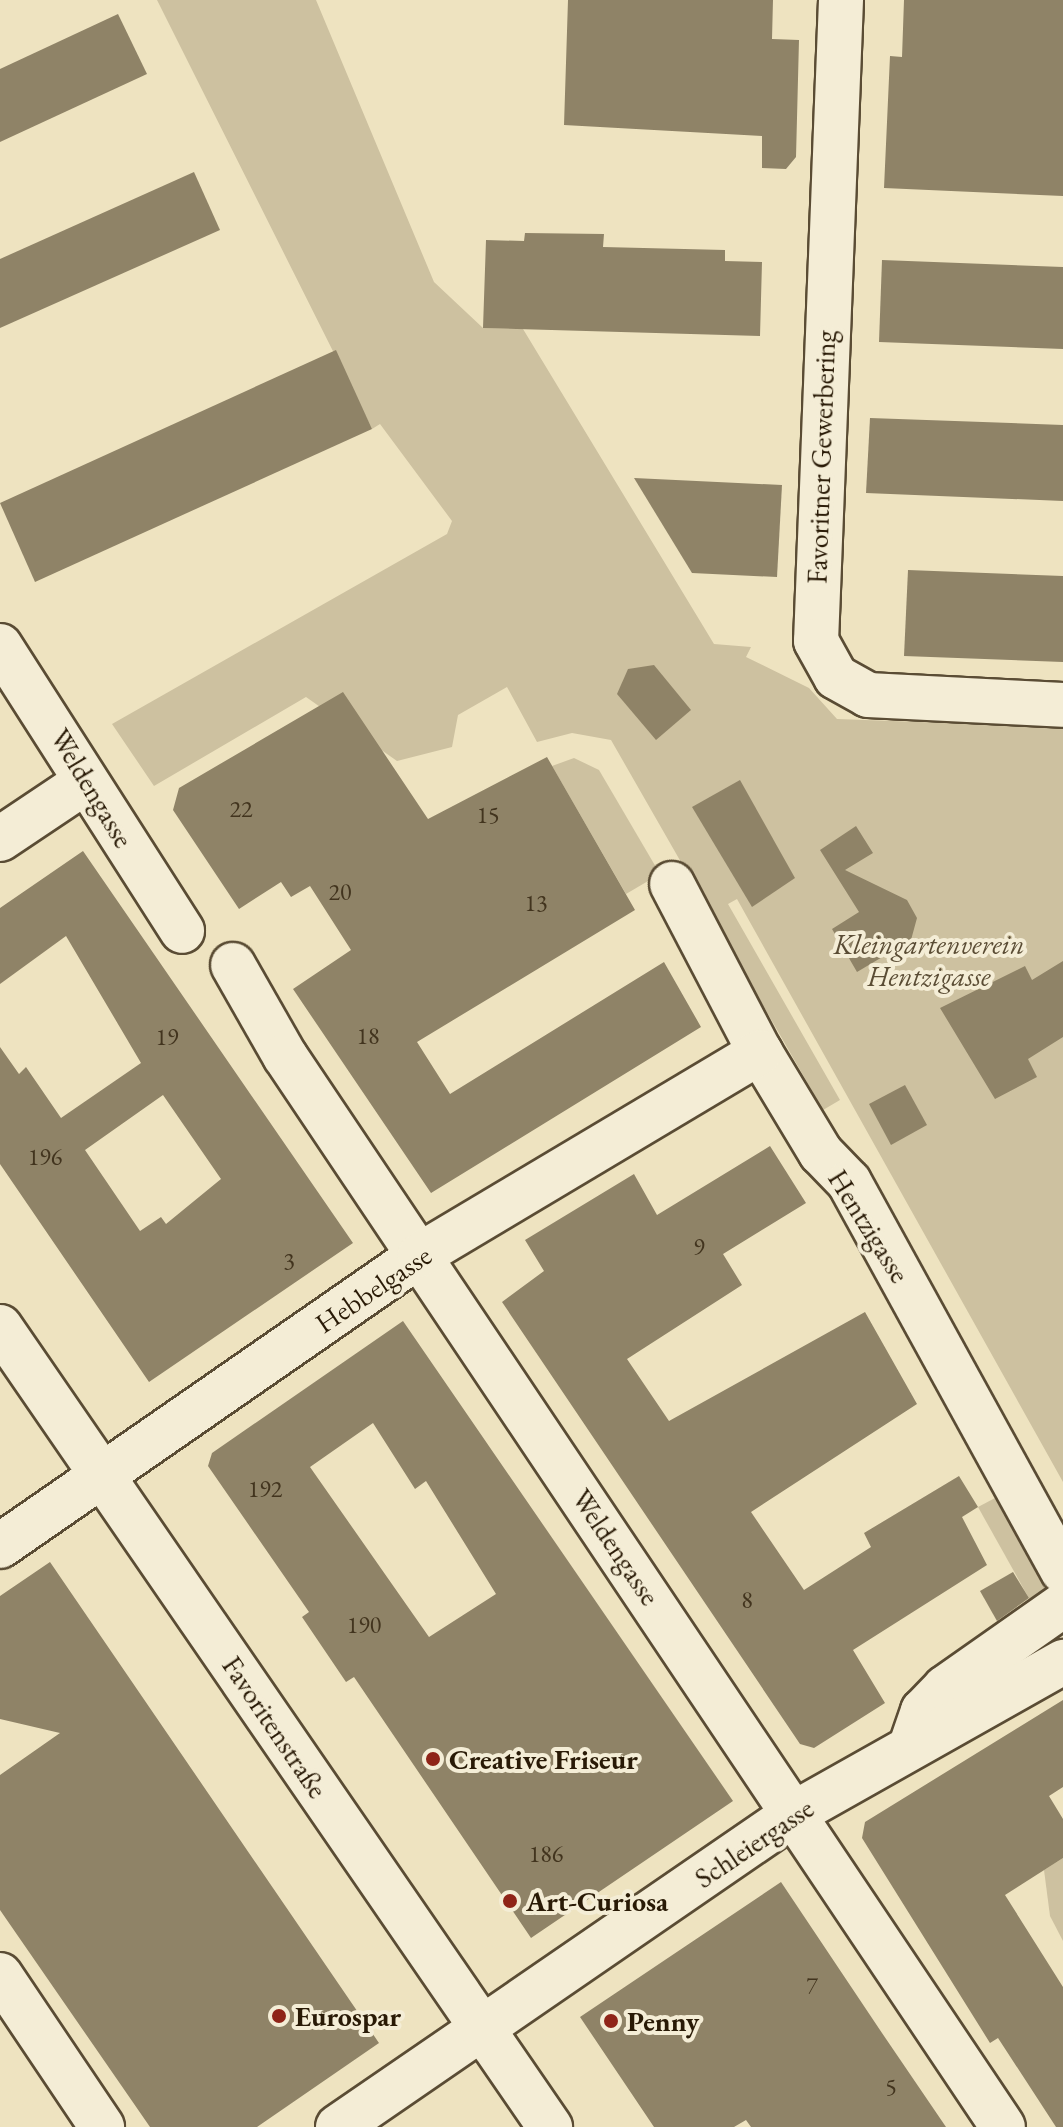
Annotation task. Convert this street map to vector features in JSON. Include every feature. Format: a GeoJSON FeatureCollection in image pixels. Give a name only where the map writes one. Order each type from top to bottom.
{"type":"FeatureCollection","features":[{"type":"Feature","properties":{"kind":"street","name":"Favoritner Gewerbering"},"geometry":{"type":"LineString","coordinates":[[841,0],[816,641],[836,677],[868,695],[1063,705]]}},
{"type":"Feature","properties":{"kind":"street","name":"Weldengasse"},"geometry":{"type":"LineString","coordinates":[[0,646],[182,931]]}},
{"type":"Feature","properties":{"kind":"street"},"geometry":{"type":"LineString","coordinates":[[0,839],[85,782]]}},
{"type":"Feature","properties":{"kind":"street","name":"Hentzigasse"},"geometry":{"type":"LineString","coordinates":[[672,884],[760,1052],[821,1153],[849,1182],[1063,1571]]}},
{"type":"Feature","properties":{"kind":"street","name":"Weldengasse"},"geometry":{"type":"LineString","coordinates":[[233,965],[285,1056],[1003,2127]]}},
{"type":"Feature","properties":{"kind":"street","name":"Hebbelgasse"},"geometry":{"type":"LineString","coordinates":[[0,1546],[420,1255],[760,1052]]}},
{"type":"Feature","properties":{"kind":"street","name":"Favoritenstraße"},"geometry":{"type":"LineString","coordinates":[[0,1327],[550,2127]]}},
{"type":"Feature","properties":{"kind":"street"},"geometry":{"type":"LineString","coordinates":[[913,1740],[923,1711],[945,1688],[1063,1605]]}},
{"type":"Feature","properties":{"kind":"street","name":"Schleiergasse"},"geometry":{"type":"LineString","coordinates":[[338,2127],[795,1813],[913,1740],[1063,1662]]}},
{"type":"Feature","properties":{"kind":"street"},"geometry":{"type":"LineString","coordinates":[[0,1975],[102,2127]]}},
{"type":"Feature","properties":{"kind":"green space","name":"Kleingartenverein Hentzigasse"},"geometry":{"type":"Polygon","coordinates":[[[157,0],[316,0],[434,282],[483,328],[523,329],[714,644],[751,647],[746,657],[809,688],[837,719],[1063,727],[1063,1482],[737,899],[728,904],[840,1100],[823,1110],[611,740],[572,733],[537,742],[507,687],[458,715],[452,747],[397,761],[306,697],[154,786],[112,724],[447,534],[452,521],[380,424],[372,429],[157,0]]]}},
{"type":"Feature","properties":{"kind":"green space"},"geometry":{"type":"Polygon","coordinates":[[[574,758],[599,770],[660,874],[626,894],[552,766],[574,758]]]}},
{"type":"Feature","properties":{"kind":"green space"},"geometry":{"type":"Polygon","coordinates":[[[997,1497],[1043,1583],[1045,1596],[1035,1609],[978,1507],[997,1497]]]}},
{"type":"Feature","properties":{"kind":"green space"},"geometry":{"type":"Polygon","coordinates":[[[1063,1858],[1063,1941],[1050,1916],[1044,1870],[1063,1858]]]}},
{"type":"Feature","properties":{"kind":"building"},"geometry":{"type":"Polygon","coordinates":[[[568,0],[773,0],[772,39],[799,40],[796,157],[786,169],[762,168],[762,136],[564,125],[568,0]]]}},
{"type":"Feature","properties":{"kind":"building"},"geometry":{"type":"Polygon","coordinates":[[[904,0],[1063,0],[1063,196],[884,188],[890,56],[902,57],[904,0]]]}},
{"type":"Feature","properties":{"kind":"building"},"geometry":{"type":"Polygon","coordinates":[[[118,14],[147,74],[0,142],[0,69],[118,14]]]}},
{"type":"Feature","properties":{"kind":"building"},"geometry":{"type":"Polygon","coordinates":[[[194,172],[220,230],[0,328],[0,259],[194,172]]]}},
{"type":"Feature","properties":{"kind":"building"},"geometry":{"type":"Polygon","coordinates":[[[525,233],[604,234],[603,247],[725,250],[725,261],[762,262],[760,336],[483,328],[486,240],[524,241],[525,233]]]}},
{"type":"Feature","properties":{"kind":"building"},"geometry":{"type":"Polygon","coordinates":[[[882,260],[1063,267],[1063,349],[879,342],[882,260]]]}},
{"type":"Feature","properties":{"kind":"building"},"geometry":{"type":"Polygon","coordinates":[[[336,350],[372,429],[35,582],[0,503],[336,350]]]}},
{"type":"Feature","properties":{"kind":"building"},"geometry":{"type":"Polygon","coordinates":[[[870,418],[1063,425],[1063,501],[866,493],[870,418]]]}},
{"type":"Feature","properties":{"kind":"building"},"geometry":{"type":"Polygon","coordinates":[[[634,478],[782,485],[777,577],[692,573],[634,478]]]}},
{"type":"Feature","properties":{"kind":"building"},"geometry":{"type":"Polygon","coordinates":[[[908,570],[1063,576],[1063,662],[904,656],[908,570]]]}},
{"type":"Feature","properties":{"kind":"building"},"geometry":{"type":"Polygon","coordinates":[[[654,665],[691,710],[656,740],[617,694],[628,669],[654,665]]]}},
{"type":"Feature","properties":{"kind":"building"},"geometry":{"type":"Polygon","coordinates":[[[343,692],[428,819],[547,757],[635,910],[417,1042],[450,1094],[664,962],[701,1027],[431,1193],[293,989],[351,950],[310,886],[291,897],[281,882],[239,909],[173,810],[179,788],[343,692]]]}},
{"type":"Feature","properties":{"kind":"building"},"geometry":{"type":"Polygon","coordinates":[[[740,780],[795,878],[752,907],[692,807],[740,780]]]}},
{"type":"Feature","properties":{"kind":"building"},"geometry":{"type":"Polygon","coordinates":[[[856,826],[873,853],[845,870],[907,900],[917,918],[911,940],[857,972],[832,929],[859,912],[820,850],[856,826]]]}},
{"type":"Feature","properties":{"kind":"building"},"geometry":{"type":"Polygon","coordinates":[[[83,851],[353,1243],[149,1382],[0,1164],[0,1047],[19,1074],[26,1067],[61,1118],[141,1063],[66,936],[0,984],[0,908],[83,851]],[[163,1095],[85,1150],[140,1231],[161,1217],[166,1224],[221,1179],[163,1095]]]}},
{"type":"Feature","properties":{"kind":"building"},"geometry":{"type":"Polygon","coordinates":[[[1063,961],[1063,1037],[1028,1059],[1037,1077],[995,1099],[940,1008],[1025,966],[1032,980],[1063,961]]]}},
{"type":"Feature","properties":{"kind":"building"},"geometry":{"type":"Polygon","coordinates":[[[905,1085],[927,1125],[891,1145],[869,1104],[905,1085]]]}},
{"type":"Feature","properties":{"kind":"building"},"geometry":{"type":"Polygon","coordinates":[[[770,1146],[806,1203],[723,1254],[742,1285],[627,1359],[669,1421],[865,1312],[917,1404],[751,1512],[804,1590],[871,1547],[864,1533],[959,1476],[978,1507],[962,1517],[987,1565],[853,1650],[885,1703],[814,1748],[800,1744],[502,1302],[544,1271],[525,1240],[634,1174],[657,1215],[770,1146]]]}},
{"type":"Feature","properties":{"kind":"building"},"geometry":{"type":"Polygon","coordinates":[[[403,1321],[733,1801],[531,1938],[354,1677],[346,1682],[302,1617],[309,1612],[208,1466],[212,1453],[403,1321]],[[373,1423],[310,1467],[429,1637],[496,1594],[426,1481],[415,1489],[373,1423]]]}},
{"type":"Feature","properties":{"kind":"building"},"geometry":{"type":"Polygon","coordinates":[[[50,1562],[379,2043],[257,2127],[150,2127],[0,1910],[0,1775],[60,1733],[0,1719],[0,1596],[50,1562]]]}},
{"type":"Feature","properties":{"kind":"building"},"geometry":{"type":"Polygon","coordinates":[[[1013,1572],[1029,1598],[997,1621],[980,1591],[1013,1572]]]}},
{"type":"Feature","properties":{"kind":"building"},"geometry":{"type":"Polygon","coordinates":[[[1063,1700],[1063,1787],[1049,1796],[1063,1819],[1063,1858],[1005,1895],[1063,1987],[1063,2127],[1056,2127],[998,2038],[990,2043],[862,1838],[865,1822],[1063,1700]]]}},
{"type":"Feature","properties":{"kind":"building"},"geometry":{"type":"Polygon","coordinates":[[[781,1882],[946,2127],[751,2127],[746,2120],[734,2127],[654,2127],[580,2017],[781,1882]]]}},
{"type":"Feature","properties":{"kind":"place","name":"Creative Friseur"},"geometry":{"type":"Point","coordinates":[433,1759]}},
{"type":"Feature","properties":{"kind":"place","name":"Art-Curiosa"},"geometry":{"type":"Point","coordinates":[510,1901]}},
{"type":"Feature","properties":{"kind":"place","name":"Eurospar"},"geometry":{"type":"Point","coordinates":[279,2016]}},
{"type":"Feature","properties":{"kind":"place","name":"Penny"},"geometry":{"type":"Point","coordinates":[611,2021]}}]}
